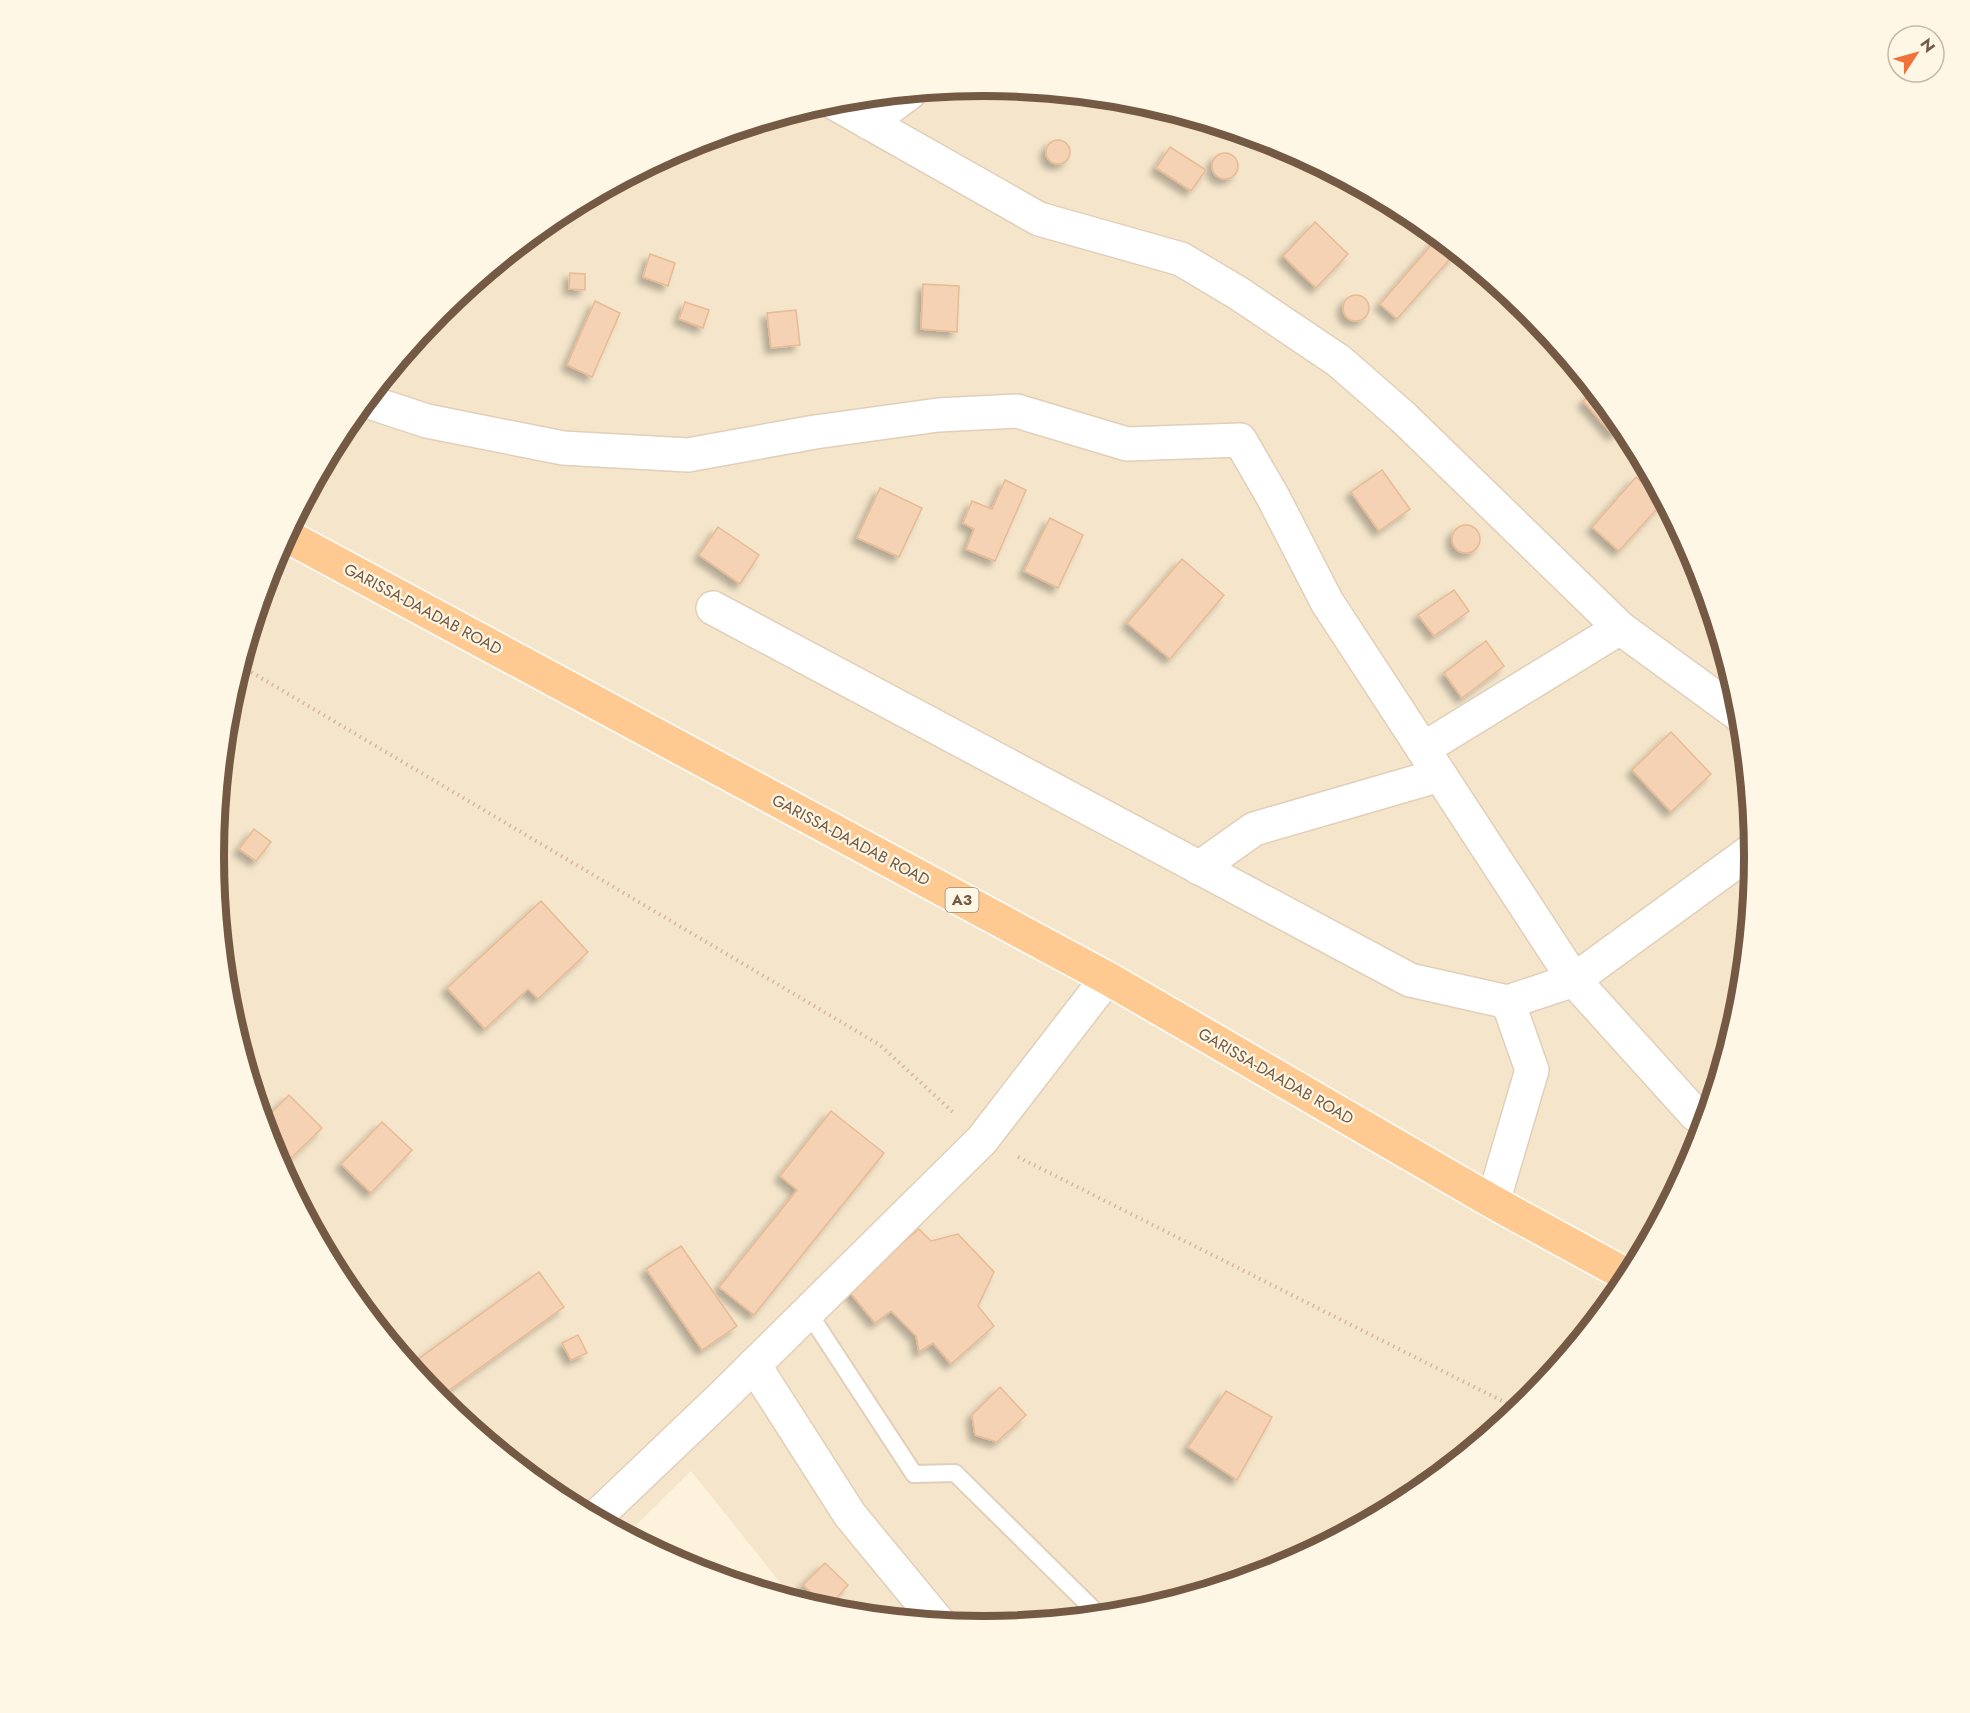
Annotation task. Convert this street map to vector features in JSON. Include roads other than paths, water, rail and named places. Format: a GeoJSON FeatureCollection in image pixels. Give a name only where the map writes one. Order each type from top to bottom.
{"type":"FeatureCollection","features":[{"type":"Feature","properties":{"kind":"highway","name":"GARISSA-DAADAB ROAD"},"geometry":{"type":"LineString","coordinates":[[294,540],[1107,978],[1493,1202],[1621,1272]]}},
{"type":"Feature","properties":{"kind":"street"},"geometry":{"type":"LineString","coordinates":[[869,123],[897,102]]}},
{"type":"Feature","properties":{"kind":"street"},"geometry":{"type":"LineString","coordinates":[[846,110],[1039,219],[1181,259],[1238,293],[1339,361],[1403,417],[1620,628],[1731,709]]}},
{"type":"Feature","properties":{"kind":"street"},"geometry":{"type":"LineString","coordinates":[[375,404],[428,421],[563,448],[688,455],[815,432],[927,417],[1017,411],[1127,444],[1240,440],[1273,497],[1327,602],[1574,980],[1699,1117]]}},
{"type":"Feature","properties":{"kind":"street"},"geometry":{"type":"LineString","coordinates":[[713,608],[1410,980],[1508,1002],[1574,980],[1745,855]]}},
{"type":"Feature","properties":{"kind":"street"},"geometry":{"type":"LineString","coordinates":[[1199,868],[1254,829],[1432,762],[1620,628]]}},
{"type":"Feature","properties":{"kind":"street"},"geometry":{"type":"LineString","coordinates":[[601,1512],[982,1140],[1107,978]]}},
{"type":"Feature","properties":{"kind":"street"},"geometry":{"type":"LineString","coordinates":[[1493,1202],[1532,1070],[1508,1002]]}},
{"type":"Feature","properties":{"kind":"street"},"geometry":{"type":"LineString","coordinates":[[754,1365],[850,1515],[932,1615]]}},
{"type":"Feature","properties":{"kind":"lane"},"geometry":{"type":"LineString","coordinates":[[808,1312],[914,1474],[954,1473],[1092,1609]]}}]}
